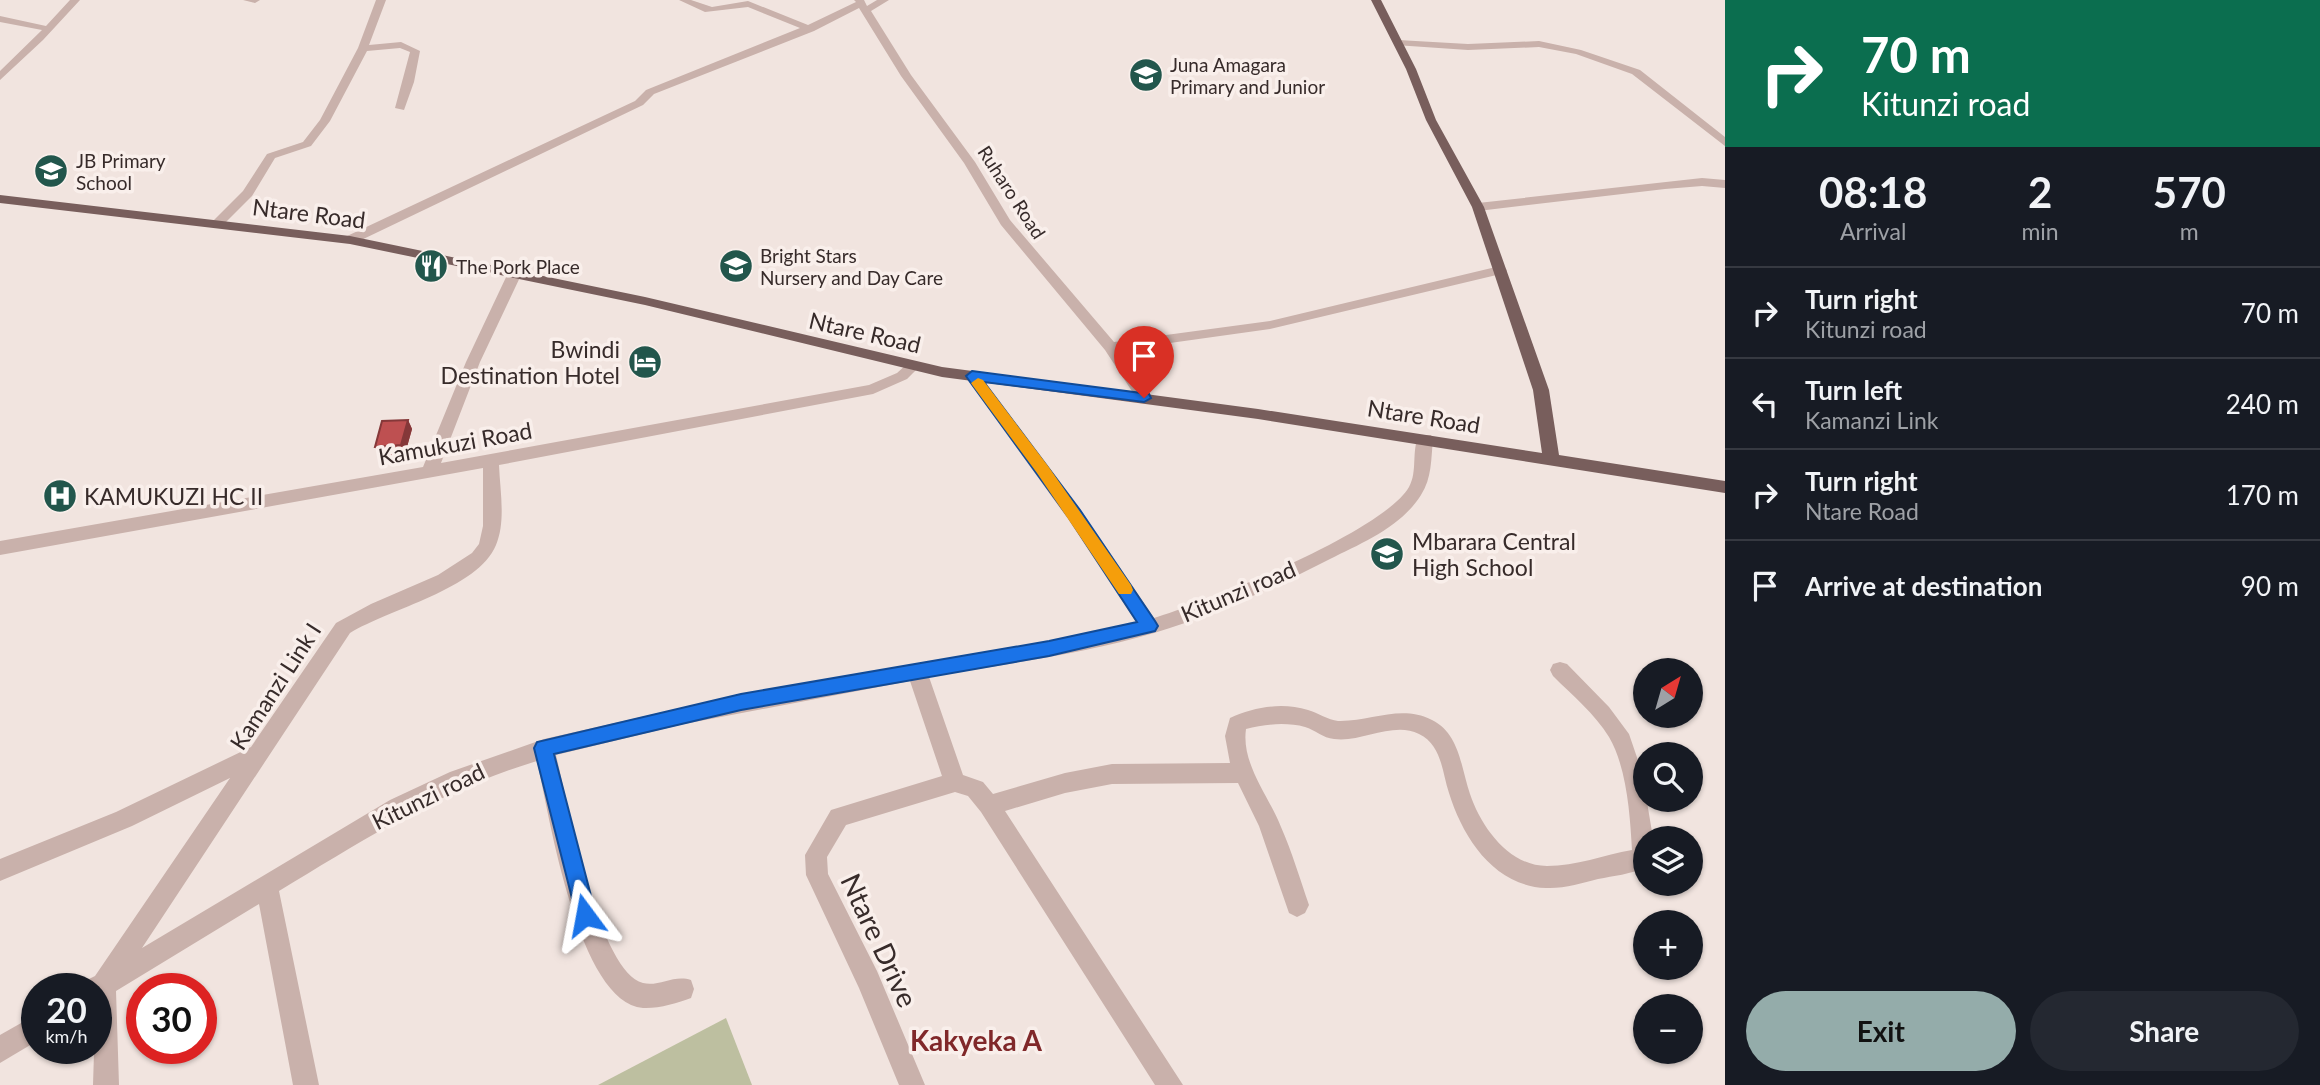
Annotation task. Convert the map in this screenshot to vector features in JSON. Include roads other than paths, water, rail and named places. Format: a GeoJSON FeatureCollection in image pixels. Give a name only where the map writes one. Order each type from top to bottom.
{"type":"FeatureCollection","features":[{"type":"Feature","properties":{"kind":"main road"},"geometry":{"type":"LineString","coordinates":[[1376,0],[1419,85],[1431,120],[1478,207],[1541,390],[1551,458]]}},
{"type":"Feature","properties":{"kind":"main road","name":"Ntare Road"},"geometry":{"type":"LineString","coordinates":[[0,199],[350,240],[645,301],[912,367],[1425,439],[1725,486]]}},
{"type":"Feature","properties":{"kind":"street"},"geometry":{"type":"LineString","coordinates":[[0,77],[75,0]]}},
{"type":"Feature","properties":{"kind":"street"},"geometry":{"type":"LineString","coordinates":[[248,0],[255,0]]}},
{"type":"Feature","properties":{"kind":"street"},"geometry":{"type":"LineString","coordinates":[[217,224],[248,193],[271,156],[300,147],[315,134],[333,109],[363,48],[381,0]]}},
{"type":"Feature","properties":{"kind":"street"},"geometry":{"type":"LineString","coordinates":[[684,0],[712,12],[750,4],[811,29]]}},
{"type":"Feature","properties":{"kind":"street"},"geometry":{"type":"LineString","coordinates":[[350,240],[639,103],[650,92],[696,71],[761,45],[811,29],[862,5],[884,0]]}},
{"type":"Feature","properties":{"kind":"street","name":"Ruharo Road"},"geometry":{"type":"LineString","coordinates":[[862,5],[906,76],[970,162],[1005,222],[1110,347],[1144,398]]}},
{"type":"Feature","properties":{"kind":"street"},"geometry":{"type":"LineString","coordinates":[[0,19],[49,29]]}},
{"type":"Feature","properties":{"kind":"street"},"geometry":{"type":"LineString","coordinates":[[1398,43],[1468,47],[1539,44],[1578,52],[1636,72],[1725,143]]}},
{"type":"Feature","properties":{"kind":"street"},"geometry":{"type":"LineString","coordinates":[[363,48],[401,45],[415,51],[409,82],[400,107]]}},
{"type":"Feature","properties":{"kind":"street"},"geometry":{"type":"LineString","coordinates":[[0,63],[13,64]]}},
{"type":"Feature","properties":{"kind":"street"},"geometry":{"type":"LineString","coordinates":[[1478,207],[1665,185],[1722,182]]}},
{"type":"Feature","properties":{"kind":"street"},"geometry":{"type":"LineString","coordinates":[[1110,347],[1270,326],[1500,270]]}},
{"type":"Feature","properties":{"kind":"street"},"geometry":{"type":"LineString","coordinates":[[430,470],[473,362],[515,273]]}},
{"type":"Feature","properties":{"kind":"street","name":"Kamukuzi Road"},"geometry":{"type":"LineString","coordinates":[[0,548],[873,389],[902,376],[912,367]]}},
{"type":"Feature","properties":{"kind":"street"},"geometry":{"type":"LineString","coordinates":[[972,376],[1066,503],[1149,626]]}},
{"type":"Feature","properties":{"kind":"street","name":"Kitunzi road"},"geometry":{"type":"LineString","coordinates":[[112,979],[398,807],[449,780],[544,748],[741,702],[1049,649],[1149,626],[1210,607],[1256,587],[1390,517],[1415,491],[1420,479],[1425,439]]}},
{"type":"Feature","properties":{"kind":"street","name":"Kamanzi Link I"},"geometry":{"type":"LineString","coordinates":[[109,973],[343,628],[362,615],[463,571],[480,557],[487,547],[491,529],[491,459]]}},
{"type":"Feature","properties":{"kind":"street"},"geometry":{"type":"LineString","coordinates":[[1297,905],[1269,824],[1244,774],[1234,734],[1237,724],[1250,718],[1305,718],[1331,729],[1353,731],[1408,721],[1436,733],[1448,747],[1457,787],[1472,821],[1488,847],[1508,863],[1526,872],[1545,877],[1637,860],[1643,855],[1627,760],[1617,732],[1596,706],[1560,670]]}},
{"type":"Feature","properties":{"kind":"street"},"geometry":{"type":"LineString","coordinates":[[918,671],[955,782],[975,789],[989,805],[1170,1085]]}},
{"type":"Feature","properties":{"kind":"street"},"geometry":{"type":"LineString","coordinates":[[544,748],[585,915],[600,954],[623,985],[643,996],[682,989]]}},
{"type":"Feature","properties":{"kind":"street"},"geometry":{"type":"LineString","coordinates":[[0,870],[124,819],[261,752]]}},
{"type":"Feature","properties":{"kind":"street"},"geometry":{"type":"LineString","coordinates":[[989,805],[1065,783],[1112,774],[1244,774]]}},
{"type":"Feature","properties":{"kind":"street","name":"Ntare Drive"},"geometry":{"type":"LineString","coordinates":[[912,1085],[868,980],[817,875],[816,855],[839,817],[955,782]]}},
{"type":"Feature","properties":{"kind":"street"},"geometry":{"type":"LineString","coordinates":[[267,886],[306,1085]]}},
{"type":"Feature","properties":{"kind":"street"},"geometry":{"type":"LineString","coordinates":[[0,1050],[21,1037]]}},
{"type":"Feature","properties":{"kind":"street"},"geometry":{"type":"LineString","coordinates":[[105,1064],[106,1085]]}},
{"type":"Feature","properties":{"kind":"place","name":"Juna Amagara Primary and Junior"},"geometry":{"type":"Point","coordinates":[1146,75]}},
{"type":"Feature","properties":{"kind":"place","name":"JB Primary School"},"geometry":{"type":"Point","coordinates":[51,171]}},
{"type":"Feature","properties":{"kind":"place","name":"The Pork Place"},"geometry":{"type":"Point","coordinates":[431,266]}},
{"type":"Feature","properties":{"kind":"place","name":"Bright Stars Nursery and Day Care"},"geometry":{"type":"Point","coordinates":[736,266]}},
{"type":"Feature","properties":{"kind":"place","name":"Bwindi Destination Hotel"},"geometry":{"type":"Point","coordinates":[645,362]}},
{"type":"Feature","properties":{"kind":"place","name":"KAMUKUZI HC II"},"geometry":{"type":"Point","coordinates":[60,496]}},
{"type":"Feature","properties":{"kind":"place","name":"Mbarara Central High School"},"geometry":{"type":"Point","coordinates":[1387,554]}},
{"type":"Feature","properties":{"kind":"district","name":"Kakyeka A"},"geometry":{"type":"Point","coordinates":[976,1040]}}]}
